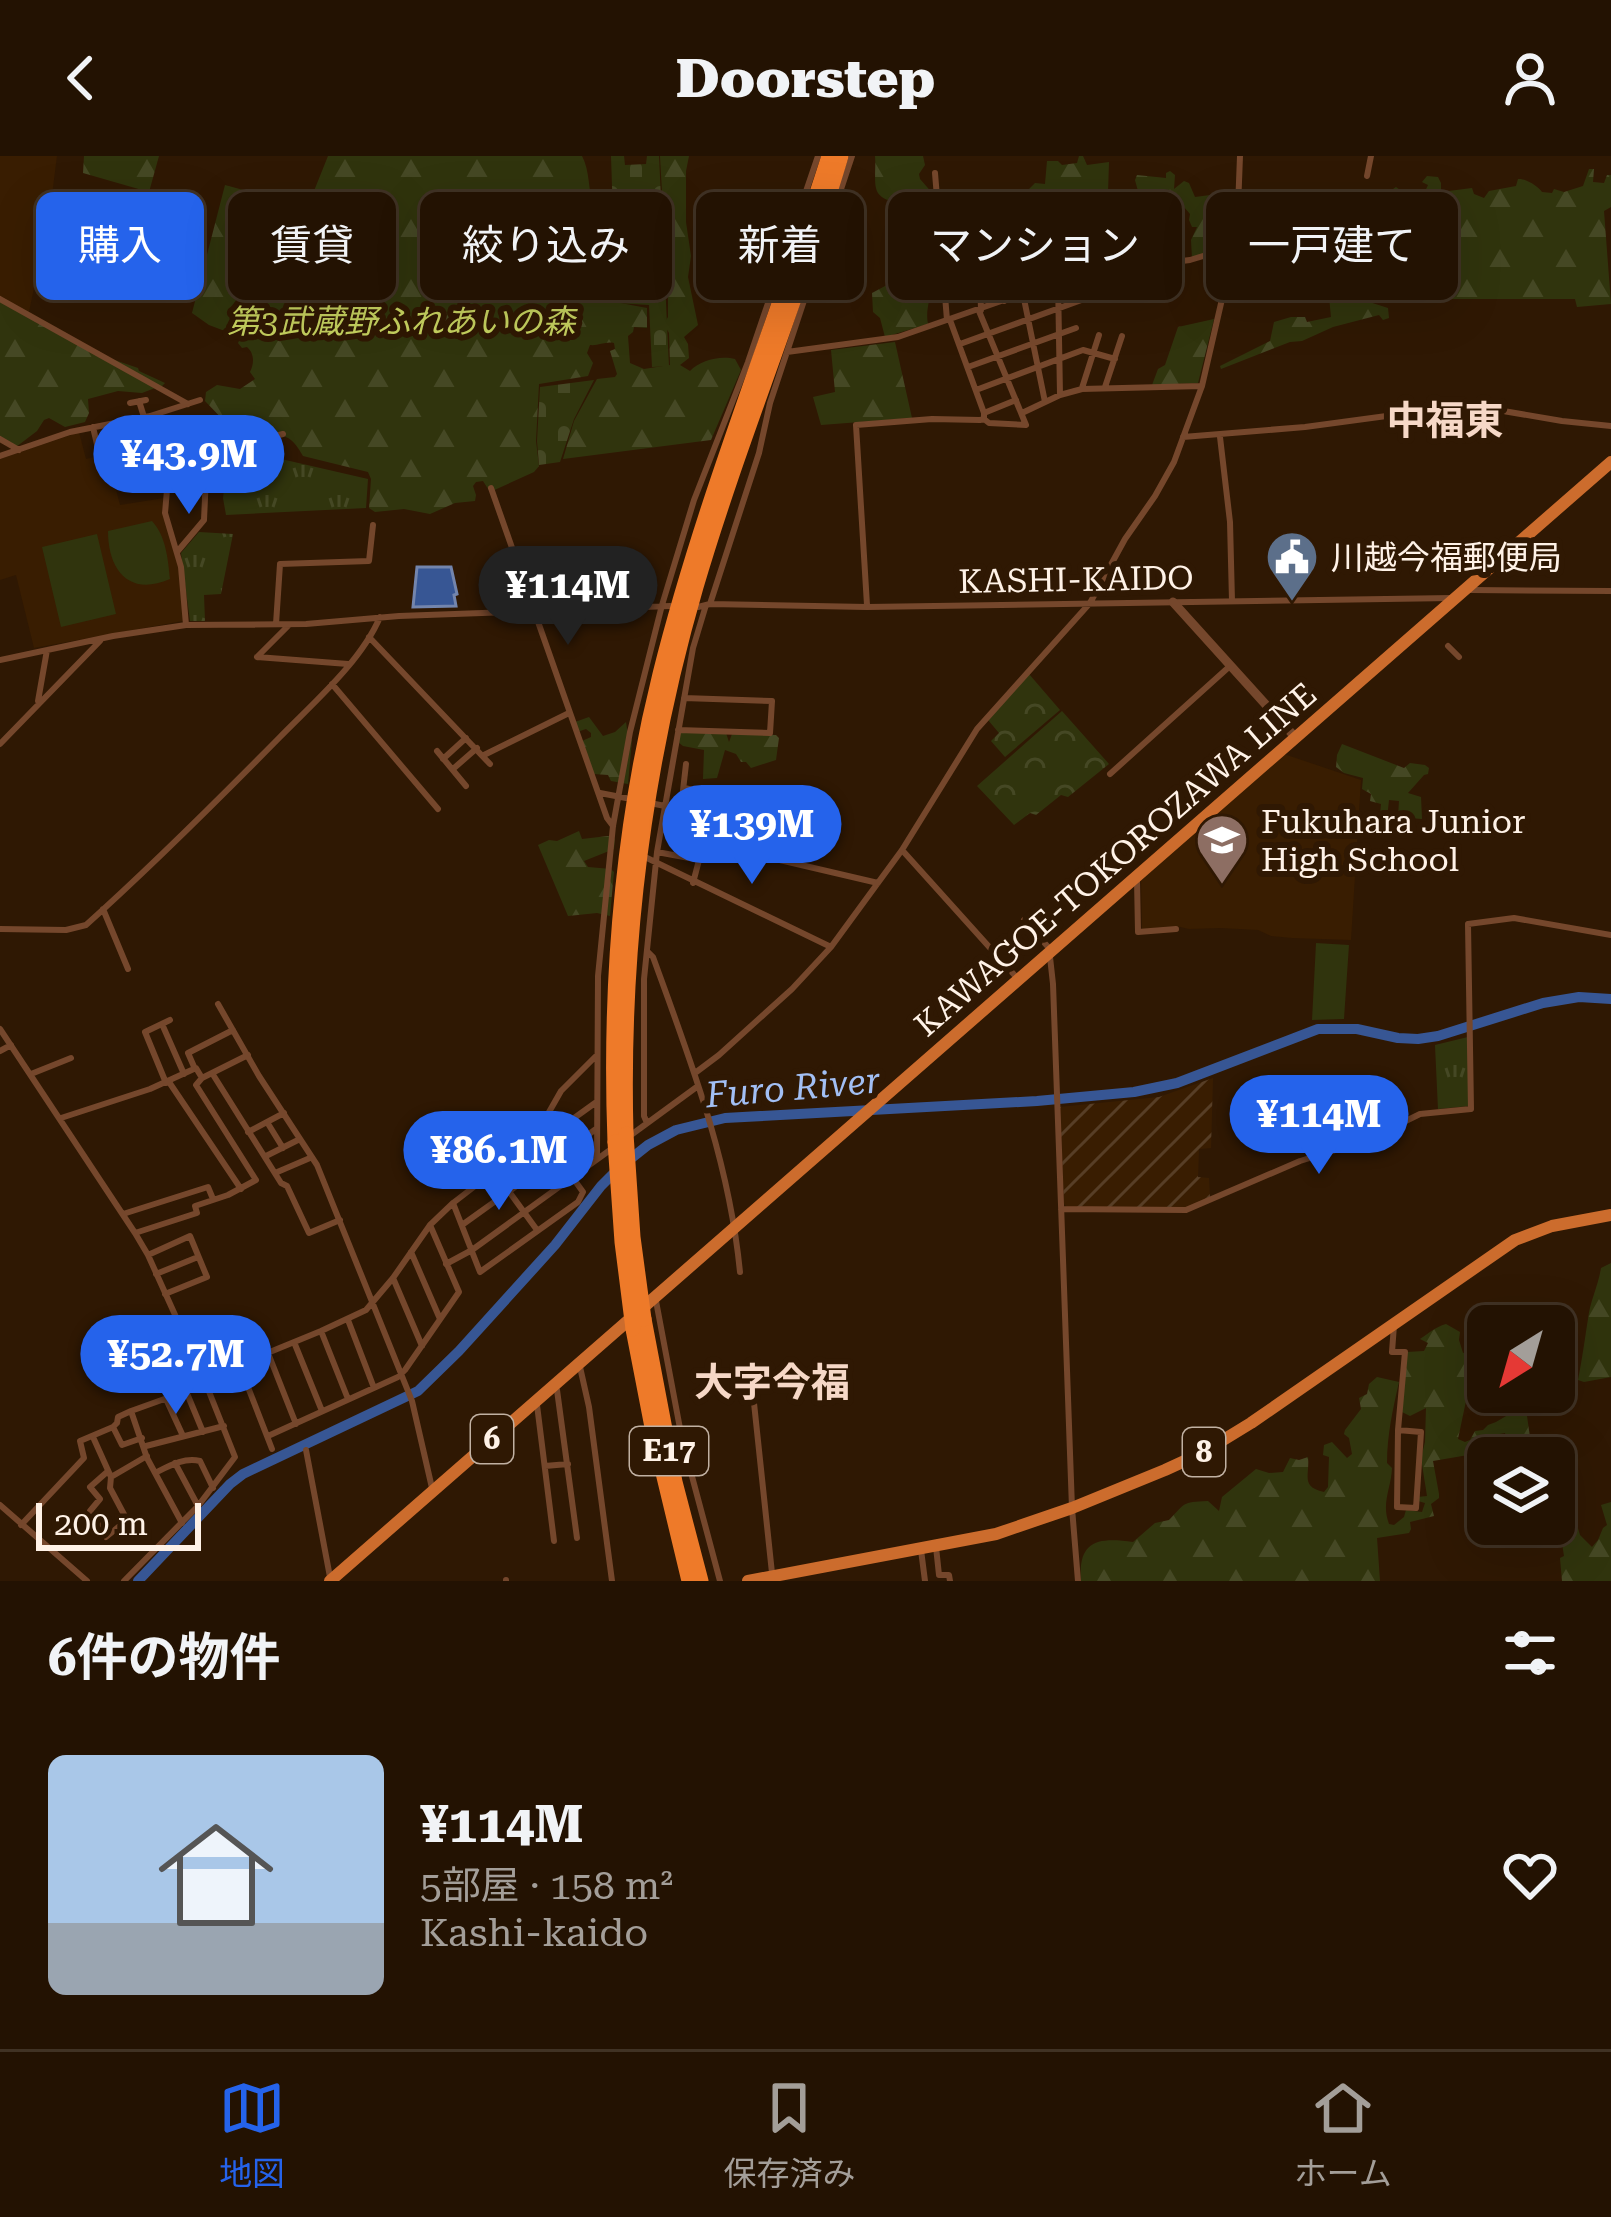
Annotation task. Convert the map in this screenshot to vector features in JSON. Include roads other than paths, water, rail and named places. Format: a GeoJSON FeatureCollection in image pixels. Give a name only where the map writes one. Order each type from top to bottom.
{"type":"FeatureCollection","features":[{"type":"Feature","properties":{"kind":"highway","name":"E17"},"geometry":{"type":"LineString","coordinates":[[621,1138],[613,1076],[616,954],[632,813],[658,680],[698,542],[829,156]]}},
{"type":"Feature","properties":{"kind":"highway","name":"E17"},"geometry":{"type":"LineString","coordinates":[[688,1581],[652,1427],[620,1219],[635,880],[671,682],[720,510],[841,156]]}},
{"type":"Feature","properties":{"kind":"highway","name":"E17"},"geometry":{"type":"LineString","coordinates":[[638,1324],[701,1581]]}},
{"type":"Feature","properties":{"kind":"main road","name":"KAWAGOE-TOKOROZAWA LINE"},"geometry":{"type":"LineString","coordinates":[[331,1580],[1611,462]]}},
{"type":"Feature","properties":{"kind":"main road","name":"8"},"geometry":{"type":"LineString","coordinates":[[748,1581],[790,1578],[996,1534],[1072,1508],[1202,1453],[1515,1240],[1552,1226],[1611,1215]]}},
{"type":"Feature","properties":{"kind":"street"},"geometry":{"type":"LineString","coordinates":[[597,1159],[598,976],[630,732],[704,470],[748,362],[818,156]]}},
{"type":"Feature","properties":{"kind":"street"},"geometry":{"type":"LineString","coordinates":[[647,1123],[642,979],[660,804],[691,675],[693,648],[852,156]]}},
{"type":"Feature","properties":{"kind":"street"},"geometry":{"type":"LineString","coordinates":[[1239,192],[1240,156]]}},
{"type":"Feature","properties":{"kind":"street"},"geometry":{"type":"LineString","coordinates":[[1367,176],[1371,156]]}},
{"type":"Feature","properties":{"kind":"street"},"geometry":{"type":"LineString","coordinates":[[934,172],[949,320],[989,423],[1026,425],[988,333],[980,300]]}},
{"type":"Feature","properties":{"kind":"street"},"geometry":{"type":"LineString","coordinates":[[0,299],[188,404]]}},
{"type":"Feature","properties":{"kind":"street"},"geometry":{"type":"LineString","coordinates":[[1024,300],[1045,402]]}},
{"type":"Feature","properties":{"kind":"street"},"geometry":{"type":"LineString","coordinates":[[1057,300],[1060,394]]}},
{"type":"Feature","properties":{"kind":"street"},"geometry":{"type":"LineString","coordinates":[[959,344],[1082,300]]}},
{"type":"Feature","properties":{"kind":"street"},"geometry":{"type":"LineString","coordinates":[[695,1072],[792,988],[831,947],[902,850],[977,728],[1090,603],[1174,462],[1202,386],[1221,300]]}},
{"type":"Feature","properties":{"kind":"street"},"geometry":{"type":"LineString","coordinates":[[787,352],[898,337],[1004,301]]}},
{"type":"Feature","properties":{"kind":"street"},"geometry":{"type":"LineString","coordinates":[[968,367],[1076,328]]}},
{"type":"Feature","properties":{"kind":"street"},"geometry":{"type":"LineString","coordinates":[[1082,388],[1099,334]]}},
{"type":"Feature","properties":{"kind":"street"},"geometry":{"type":"LineString","coordinates":[[1105,387],[1122,336]]}},
{"type":"Feature","properties":{"kind":"street"},"geometry":{"type":"LineString","coordinates":[[976,390],[1083,350],[1115,358]]}},
{"type":"Feature","properties":{"kind":"street"},"geometry":{"type":"LineString","coordinates":[[1022,413],[1082,388],[1202,386]]}},
{"type":"Feature","properties":{"kind":"street"},"geometry":{"type":"LineString","coordinates":[[0,456],[70,432],[147,417],[200,400]]}},
{"type":"Feature","properties":{"kind":"street"},"geometry":{"type":"LineString","coordinates":[[867,607],[856,425],[984,416],[1017,400]]}},
{"type":"Feature","properties":{"kind":"street"},"geometry":{"type":"LineString","coordinates":[[138,401],[147,417],[167,490],[165,513],[177,552],[186,625]]}},
{"type":"Feature","properties":{"kind":"street"},"geometry":{"type":"LineString","coordinates":[[1183,437],[1468,405],[1611,425]]}},
{"type":"Feature","properties":{"kind":"street"},"geometry":{"type":"LineString","coordinates":[[93,427],[99,453]]}},
{"type":"Feature","properties":{"kind":"street"},"geometry":{"type":"LineString","coordinates":[[177,552],[204,520],[211,462],[232,447],[283,434]]}},
{"type":"Feature","properties":{"kind":"street"},"geometry":{"type":"LineString","coordinates":[[1220,436],[1231,522],[1232,601]]}},
{"type":"Feature","properties":{"kind":"street"},"geometry":{"type":"LineString","coordinates":[[0,439],[19,451]]}},
{"type":"Feature","properties":{"kind":"street"},"geometry":{"type":"LineString","coordinates":[[491,488],[616,833]]}},
{"type":"Feature","properties":{"kind":"street"},"geometry":{"type":"LineString","coordinates":[[276,624],[280,564],[369,561],[373,525]]}},
{"type":"Feature","properties":{"kind":"street","name":"KASHI-KAIDO"},"geometry":{"type":"LineString","coordinates":[[705,605],[867,607],[1611,591]]}},
{"type":"Feature","properties":{"kind":"street"},"geometry":{"type":"LineString","coordinates":[[1173,602],[1295,737]]}},
{"type":"Feature","properties":{"kind":"street"},"geometry":{"type":"LineString","coordinates":[[0,660],[186,625],[288,625],[666,606]]}},
{"type":"Feature","properties":{"kind":"street"},"geometry":{"type":"LineString","coordinates":[[0,929],[78,928],[103,909],[332,684],[370,638],[380,617]]}},
{"type":"Feature","properties":{"kind":"street"},"geometry":{"type":"LineString","coordinates":[[288,625],[257,657],[348,664]]}},
{"type":"Feature","properties":{"kind":"street"},"geometry":{"type":"LineString","coordinates":[[0,744],[102,638]]}},
{"type":"Feature","properties":{"kind":"street"},"geometry":{"type":"LineString","coordinates":[[370,638],[490,764]]}},
{"type":"Feature","properties":{"kind":"street"},"geometry":{"type":"LineString","coordinates":[[1448,646],[1459,657]]}},
{"type":"Feature","properties":{"kind":"street"},"geometry":{"type":"LineString","coordinates":[[38,705],[46,650]]}},
{"type":"Feature","properties":{"kind":"street"},"geometry":{"type":"LineString","coordinates":[[1111,774],[1230,666]]}},
{"type":"Feature","properties":{"kind":"street"},"geometry":{"type":"LineString","coordinates":[[332,684],[438,809]]}},
{"type":"Feature","properties":{"kind":"street"},"geometry":{"type":"LineString","coordinates":[[678,730],[770,733],[772,701],[684,698]]}},
{"type":"Feature","properties":{"kind":"street"},"geometry":{"type":"LineString","coordinates":[[452,770],[480,751],[569,713]]}},
{"type":"Feature","properties":{"kind":"street"},"geometry":{"type":"LineString","coordinates":[[466,738],[440,755],[466,786]]}},
{"type":"Feature","properties":{"kind":"street"},"geometry":{"type":"LineString","coordinates":[[681,808],[686,764]]}},
{"type":"Feature","properties":{"kind":"street"},"geometry":{"type":"LineString","coordinates":[[660,829],[739,847],[748,801],[685,788]]}},
{"type":"Feature","properties":{"kind":"street"},"geometry":{"type":"LineString","coordinates":[[599,792],[622,797]]}},
{"type":"Feature","properties":{"kind":"street"},"geometry":{"type":"LineString","coordinates":[[660,804],[786,830],[780,859]]}},
{"type":"Feature","properties":{"kind":"street"},"geometry":{"type":"LineString","coordinates":[[765,825],[754,854],[878,883]]}},
{"type":"Feature","properties":{"kind":"street"},"geometry":{"type":"LineString","coordinates":[[693,883],[705,837]]}},
{"type":"Feature","properties":{"kind":"street"},"geometry":{"type":"LineString","coordinates":[[902,850],[1018,980]]}},
{"type":"Feature","properties":{"kind":"street"},"geometry":{"type":"LineString","coordinates":[[657,852],[700,860]]}},
{"type":"Feature","properties":{"kind":"street"},"geometry":{"type":"LineString","coordinates":[[646,858],[831,947]]}},
{"type":"Feature","properties":{"kind":"street"},"geometry":{"type":"LineString","coordinates":[[1135,877],[1138,932],[1176,929]]}},
{"type":"Feature","properties":{"kind":"street"},"geometry":{"type":"LineString","coordinates":[[103,909],[128,969]]}},
{"type":"Feature","properties":{"kind":"street"},"geometry":{"type":"LineString","coordinates":[[1061,1209],[1186,1210],[1300,1161],[1364,1141],[1420,1114],[1471,1109],[1468,924],[1514,918],[1611,934]]}},
{"type":"Feature","properties":{"kind":"street"},"geometry":{"type":"LineString","coordinates":[[1024,920],[1050,951],[1078,1581]]}},
{"type":"Feature","properties":{"kind":"street"},"geometry":{"type":"LineString","coordinates":[[647,951],[713,1128],[740,1272]]}},
{"type":"Feature","properties":{"kind":"street"},"geometry":{"type":"LineString","coordinates":[[598,976],[608,977]]}},
{"type":"Feature","properties":{"kind":"street"},"geometry":{"type":"LineString","coordinates":[[218,1004],[317,1166],[412,1399],[434,1491]]}},
{"type":"Feature","properties":{"kind":"street"},"geometry":{"type":"LineString","coordinates":[[184,1073],[166,1022],[146,1032],[168,1082],[241,1189]]}},
{"type":"Feature","properties":{"kind":"street"},"geometry":{"type":"LineString","coordinates":[[0,1029],[148,1255],[236,1454],[198,1506],[124,1581]]}},
{"type":"Feature","properties":{"kind":"street"},"geometry":{"type":"LineString","coordinates":[[202,1078],[188,1053],[233,1030]]}},
{"type":"Feature","properties":{"kind":"street"},"geometry":{"type":"LineString","coordinates":[[0,1051],[11,1046]]}},
{"type":"Feature","properties":{"kind":"street"},"geometry":{"type":"LineString","coordinates":[[135,1233],[197,1213],[195,1206],[256,1180],[196,1085],[248,1055]]}},
{"type":"Feature","properties":{"kind":"street"},"geometry":{"type":"LineString","coordinates":[[542,1135],[561,1090],[596,1057]]}},
{"type":"Feature","properties":{"kind":"street"},"geometry":{"type":"LineString","coordinates":[[31,1074],[71,1058]]}},
{"type":"Feature","properties":{"kind":"street"},"geometry":{"type":"LineString","coordinates":[[61,1118],[195,1069]]}},
{"type":"Feature","properties":{"kind":"street"},"geometry":{"type":"LineString","coordinates":[[581,1071],[596,1090]]}},
{"type":"Feature","properties":{"kind":"street"},"geometry":{"type":"LineString","coordinates":[[212,1073],[280,1183],[287,1186],[309,1233],[340,1220]]}},
{"type":"Feature","properties":{"kind":"street"},"geometry":{"type":"LineString","coordinates":[[446,1264],[699,1085]]}},
{"type":"Feature","properties":{"kind":"street"},"geometry":{"type":"LineString","coordinates":[[21,1525],[84,1458],[80,1441],[113,1427],[118,1417],[348,1320],[372,1303],[430,1225],[453,1203],[532,1142],[595,1103]]}},
{"type":"Feature","properties":{"kind":"street"},"geometry":{"type":"LineString","coordinates":[[248,1132],[284,1112]]}},
{"type":"Feature","properties":{"kind":"street"},"geometry":{"type":"LineString","coordinates":[[267,1122],[283,1148]]}},
{"type":"Feature","properties":{"kind":"street"},"geometry":{"type":"LineString","coordinates":[[462,1225],[596,1129]]}},
{"type":"Feature","properties":{"kind":"street"},"geometry":{"type":"LineString","coordinates":[[210,1143],[226,1132]]}},
{"type":"Feature","properties":{"kind":"street"},"geometry":{"type":"LineString","coordinates":[[453,1203],[480,1272],[578,1202],[583,1192],[542,1135]]}},
{"type":"Feature","properties":{"kind":"street"},"geometry":{"type":"LineString","coordinates":[[264,1157],[300,1139]]}},
{"type":"Feature","properties":{"kind":"street"},"geometry":{"type":"LineString","coordinates":[[275,1173],[311,1157]]}},
{"type":"Feature","properties":{"kind":"street"},"geometry":{"type":"LineString","coordinates":[[494,1172],[537,1230]]}},
{"type":"Feature","properties":{"kind":"street"},"geometry":{"type":"LineString","coordinates":[[123,1214],[208,1187],[213,1199]]}},
{"type":"Feature","properties":{"kind":"street"},"geometry":{"type":"LineString","coordinates":[[268,1436],[401,1374],[459,1292],[430,1225]]}},
{"type":"Feature","properties":{"kind":"street"},"geometry":{"type":"LineString","coordinates":[[148,1255],[190,1237],[207,1277],[165,1294]]}},
{"type":"Feature","properties":{"kind":"street"},"geometry":{"type":"LineString","coordinates":[[411,1252],[440,1319]]}},
{"type":"Feature","properties":{"kind":"street"},"geometry":{"type":"LineString","coordinates":[[156,1274],[198,1257]]}},
{"type":"Feature","properties":{"kind":"street"},"geometry":{"type":"LineString","coordinates":[[393,1278],[422,1346]]}},
{"type":"Feature","properties":{"kind":"street"},"geometry":{"type":"LineString","coordinates":[[654,1298],[683,1442],[720,1581]]}},
{"type":"Feature","properties":{"kind":"street"},"geometry":{"type":"LineString","coordinates":[[348,1320],[374,1388]]}},
{"type":"Feature","properties":{"kind":"street"},"geometry":{"type":"LineString","coordinates":[[1394,1325],[1392,1352],[1405,1352],[1398,1430],[1396,1507],[1416,1508],[1420,1432],[1398,1430]]}},
{"type":"Feature","properties":{"kind":"street"},"geometry":{"type":"LineString","coordinates":[[321,1331],[348,1399]]}},
{"type":"Feature","properties":{"kind":"street"},"geometry":{"type":"LineString","coordinates":[[294,1342],[322,1411]]}},
{"type":"Feature","properties":{"kind":"street"},"geometry":{"type":"LineString","coordinates":[[268,1353],[296,1424]]}},
{"type":"Feature","properties":{"kind":"street"},"geometry":{"type":"LineString","coordinates":[[239,1364],[272,1449]]}},
{"type":"Feature","properties":{"kind":"street"},"geometry":{"type":"LineString","coordinates":[[578,1365],[589,1407],[612,1581]]}},
{"type":"Feature","properties":{"kind":"street"},"geometry":{"type":"LineString","coordinates":[[554,1386],[577,1538]]}},
{"type":"Feature","properties":{"kind":"street"},"geometry":{"type":"LineString","coordinates":[[186,1391],[203,1432]]}},
{"type":"Feature","properties":{"kind":"street"},"geometry":{"type":"LineString","coordinates":[[166,1399],[183,1436]]}},
{"type":"Feature","properties":{"kind":"street"},"geometry":{"type":"LineString","coordinates":[[535,1402],[554,1540]]}},
{"type":"Feature","properties":{"kind":"street"},"geometry":{"type":"LineString","coordinates":[[754,1403],[770,1578]]}},
{"type":"Feature","properties":{"kind":"street"},"geometry":{"type":"LineString","coordinates":[[131,1412],[155,1473],[182,1523]]}},
{"type":"Feature","properties":{"kind":"street"},"geometry":{"type":"LineString","coordinates":[[113,1427],[122,1445],[144,1447],[224,1426]]}},
{"type":"Feature","properties":{"kind":"street"},"geometry":{"type":"LineString","coordinates":[[93,1437],[109,1474],[110,1488],[127,1520],[106,1537],[90,1511],[100,1499],[90,1487],[109,1474],[144,1447]]}},
{"type":"Feature","properties":{"kind":"street"},"geometry":{"type":"LineString","coordinates":[[306,1450],[331,1580]]}},
{"type":"Feature","properties":{"kind":"street"},"geometry":{"type":"LineString","coordinates":[[155,1473],[195,1459],[213,1488]]}},
{"type":"Feature","properties":{"kind":"street"},"geometry":{"type":"LineString","coordinates":[[175,1463],[198,1506]]}},
{"type":"Feature","properties":{"kind":"street"},"geometry":{"type":"LineString","coordinates":[[545,1466],[568,1464]]}},
{"type":"Feature","properties":{"kind":"street"},"geometry":{"type":"LineString","coordinates":[[0,1505],[87,1581]]}},
{"type":"Feature","properties":{"kind":"street"},"geometry":{"type":"LineString","coordinates":[[925,1581],[929,1548]]}},
{"type":"Feature","properties":{"kind":"street"},"geometry":{"type":"LineString","coordinates":[[929,1548],[939,1575],[949,1575],[950,1581]]}},
{"type":"Feature","properties":{"kind":"water"},"geometry":{"type":"Polygon","coordinates":[[[417,567],[451,567],[456,606],[413,607],[417,567]]]}},
{"type":"Feature","properties":{"kind":"waterway","name":"Furo River"},"geometry":{"type":"LineString","coordinates":[[138,1581],[243,1474],[418,1391],[555,1245],[601,1186],[648,1145],[676,1130],[725,1118],[1134,1092],[1177,1083],[1318,1029],[1357,1029],[1418,1039],[1543,1003],[1579,997],[1611,999]]}},
{"type":"Feature","properties":{"kind":"place","name":"川越今福郵便局"},"geometry":{"type":"Point","coordinates":[1292,603]}},
{"type":"Feature","properties":{"kind":"place","name":"Fukuhara Junior High School"},"geometry":{"type":"Point","coordinates":[1222,886]}},
{"type":"Feature","properties":{"kind":"district","name":"中福東"},"geometry":{"type":"Point","coordinates":[1445,420]}},
{"type":"Feature","properties":{"kind":"district","name":"大字今福"},"geometry":{"type":"Point","coordinates":[772,1382]}},
{"type":"Feature","properties":{"kind":"park label","name":"第3武蔵野ふれあいの森"},"geometry":{"type":"Point","coordinates":[401,321]}}]}
